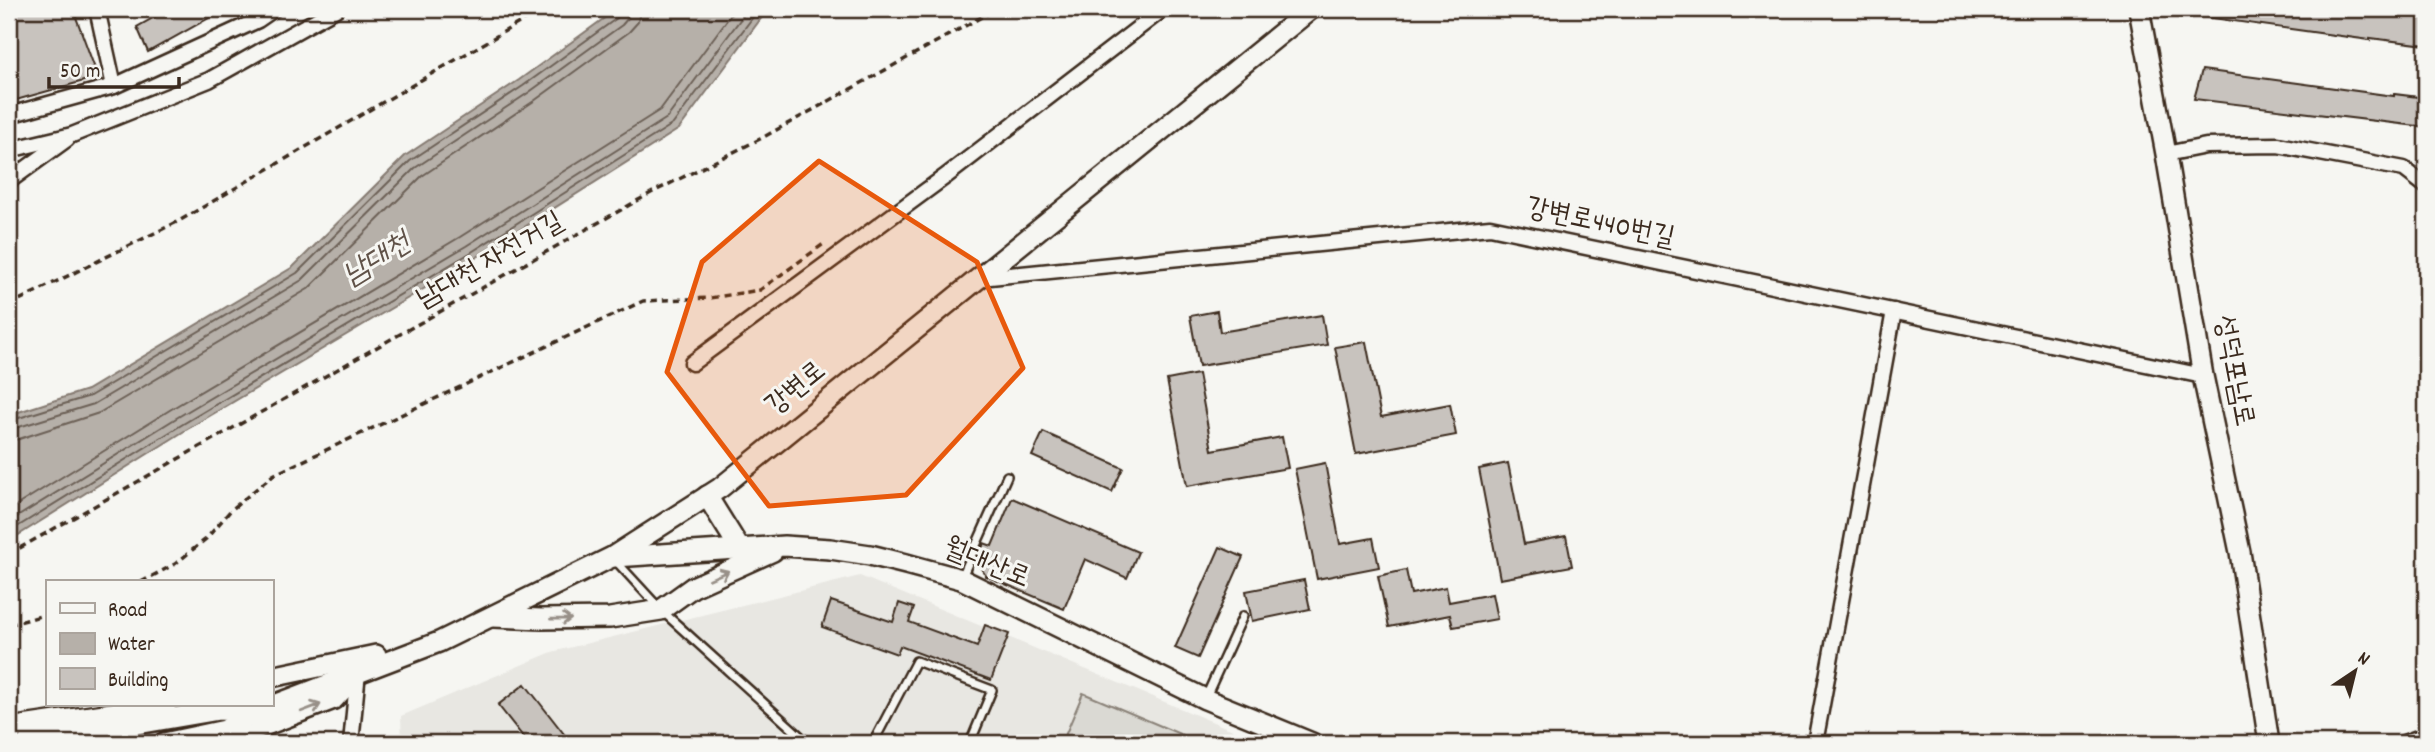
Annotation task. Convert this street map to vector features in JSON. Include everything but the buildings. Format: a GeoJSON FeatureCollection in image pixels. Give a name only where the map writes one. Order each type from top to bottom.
{"type":"FeatureCollection","features":[{"type":"Feature","properties":{"kind":"street"},"geometry":{"type":"LineString","coordinates":[[97,9],[114,86]]}},
{"type":"Feature","properties":{"kind":"street"},"geometry":{"type":"LineString","coordinates":[[9,115],[114,86],[258,20],[274,9]]}},
{"type":"Feature","properties":{"kind":"street"},"geometry":{"type":"LineString","coordinates":[[9,150],[72,135],[209,80],[336,9]]}},
{"type":"Feature","properties":{"kind":"street"},"geometry":{"type":"LineString","coordinates":[[692,363],[946,176],[1163,9]]}},
{"type":"Feature","properties":{"kind":"street","name":"강변로"},"geometry":{"type":"LineString","coordinates":[[273,706],[439,642],[493,617],[612,557],[720,488],[1311,9]]}},
{"type":"Feature","properties":{"kind":"street","name":"성덕포남로"},"geometry":{"type":"LineString","coordinates":[[2139,9],[2203,376],[2239,552],[2269,743]]}},
{"type":"Feature","properties":{"kind":"street"},"geometry":{"type":"LineString","coordinates":[[9,181],[72,135]]}},
{"type":"Feature","properties":{"kind":"street"},"geometry":{"type":"LineString","coordinates":[[2166,154],[2206,146],[2278,145],[2404,169],[2426,186]]}},
{"type":"Feature","properties":{"kind":"street","name":"강변로440번길"},"geometry":{"type":"LineString","coordinates":[[980,278],[1490,227],[2203,376]]}},
{"type":"Feature","properties":{"kind":"street"},"geometry":{"type":"LineString","coordinates":[[1815,743],[1894,312]]}},
{"type":"Feature","properties":{"kind":"street"},"geometry":{"type":"LineString","coordinates":[[707,496],[740,549]]}},
{"type":"Feature","properties":{"kind":"street"},"geometry":{"type":"LineString","coordinates":[[493,617],[610,618],[661,610],[693,587],[784,547]]}},
{"type":"Feature","properties":{"kind":"street","name":"월대산로"},"geometry":{"type":"LineString","coordinates":[[612,557],[784,547],[830,549],[870,555],[961,579],[1205,699],[1312,743]]}},
{"type":"Feature","properties":{"kind":"street"},"geometry":{"type":"LineString","coordinates":[[273,677],[439,642]]}},
{"type":"Feature","properties":{"kind":"street"},"geometry":{"type":"LineString","coordinates":[[200,743],[256,729],[334,699],[358,673]]}},
{"type":"Feature","properties":{"kind":"street"},"geometry":{"type":"LineString","coordinates":[[351,743],[358,673]]}},
{"type":"Feature","properties":{"kind":"street"},"geometry":{"type":"LineString","coordinates":[[9,728],[159,706]]}},
{"type":"Feature","properties":{"kind":"street","name":"강변로"},"geometry":{"type":"LineString","coordinates":[[164,743],[225,730],[272,706]]}},
{"type":"Feature","properties":{"kind":"street","name":"강변로"},"geometry":{"type":"LineString","coordinates":[[27,743],[219,710],[256,712]]}},
{"type":"Feature","properties":{"kind":"street"},"geometry":{"type":"LineString","coordinates":[[2404,743],[2426,735]]}},
{"type":"Feature","properties":{"kind":"lane"},"geometry":{"type":"LineString","coordinates":[[961,579],[1007,476]]}},
{"type":"Feature","properties":{"kind":"lane"},"geometry":{"type":"LineString","coordinates":[[612,557],[661,610],[808,743]]}},
{"type":"Feature","properties":{"kind":"lane"},"geometry":{"type":"LineString","coordinates":[[1205,699],[1242,616]]}},
{"type":"Feature","properties":{"kind":"lane"},"geometry":{"type":"LineString","coordinates":[[873,743],[916,661],[992,690],[970,743]]}},
{"type":"Feature","properties":{"kind":"path"},"geometry":{"type":"LineString","coordinates":[[9,305],[179,220],[543,9]]}},
{"type":"Feature","properties":{"kind":"path","name":"남대천 자전거길"},"geometry":{"type":"LineString","coordinates":[[9,554],[652,193],[760,139],[996,9]]}},
{"type":"Feature","properties":{"kind":"path"},"geometry":{"type":"LineString","coordinates":[[145,580],[174,564],[206,539],[230,510],[272,475],[643,301],[710,298],[760,290],[835,236]]}},
{"type":"Feature","properties":{"kind":"path"},"geometry":{"type":"LineString","coordinates":[[9,625],[46,614]]}},
{"type":"Feature","properties":{"kind":"highlighted area"},"geometry":{"type":"Polygon","coordinates":[[[819,161],[977,262],[1023,368],[906,495],[769,506],[667,372],[702,262],[819,161]]]}},
{"type":"Feature","properties":{"kind":"shaded area"},"geometry":{"type":"Polygon","coordinates":[[[860,576],[1264,743],[402,743],[401,716],[552,652],[860,576]]]}},
{"type":"Feature","properties":{"kind":"shaded area"},"geometry":{"type":"Polygon","coordinates":[[[1083,693],[1201,743],[1062,743],[1083,693]]]}},
{"type":"Feature","properties":{"kind":"water","name":"남대천"},"geometry":{"type":"Polygon","coordinates":[[[617,9],[768,9],[679,129],[474,259],[186,430],[9,541],[9,415],[87,390],[293,267],[405,156],[519,80],[617,9]]]}}]}
